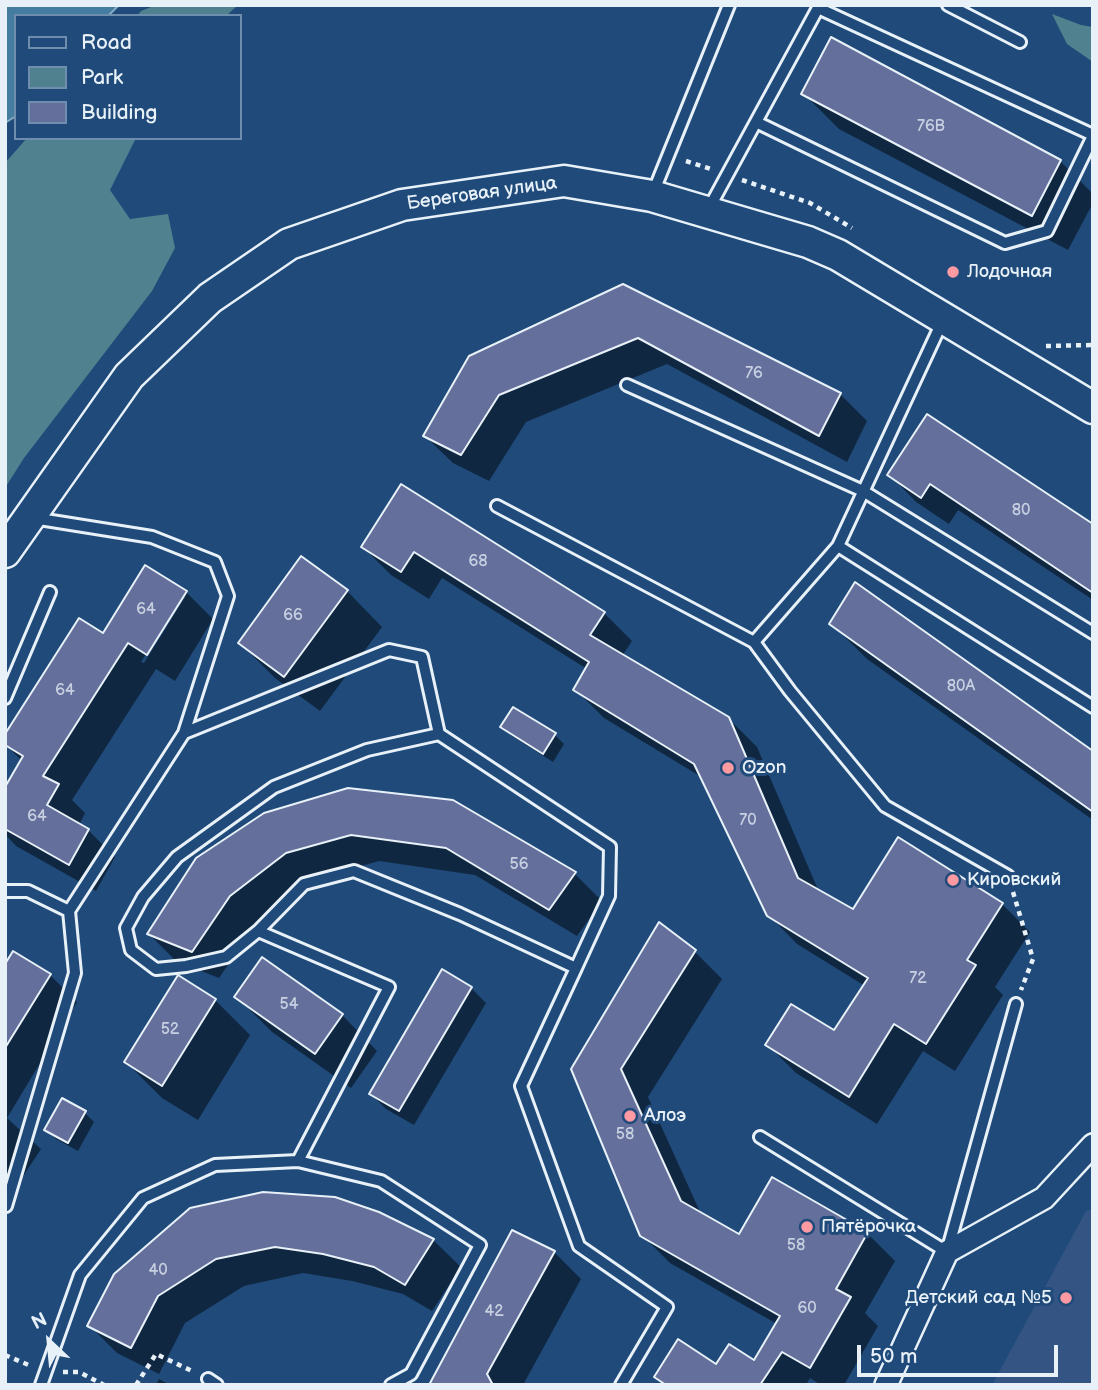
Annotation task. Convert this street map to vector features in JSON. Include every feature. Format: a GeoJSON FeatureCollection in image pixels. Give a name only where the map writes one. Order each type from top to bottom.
{"type":"FeatureCollection","features":[{"type":"Feature","properties":{"kind":"main road","name":"Береговая улица"},"geometry":{"type":"LineString","coordinates":[[5,552],[129,376],[210,298],[289,244],[402,205],[564,181],[652,196],[808,242],[828,251],[1093,408]]}},
{"type":"Feature","properties":{"kind":"street"},"geometry":{"type":"LineString","coordinates":[[886,1385],[947,1252],[1044,1198],[1093,1145]]}},
{"type":"Feature","properties":{"kind":"lane"},"geometry":{"type":"LineString","coordinates":[[652,196],[729,5]]}},
{"type":"Feature","properties":{"kind":"lane"},"geometry":{"type":"LineString","coordinates":[[948,5],[1020,42]]}},
{"type":"Feature","properties":{"kind":"lane"},"geometry":{"type":"LineString","coordinates":[[707,212],[818,8],[1093,136],[1046,231],[1005,243],[756,122]]}},
{"type":"Feature","properties":{"kind":"lane"},"geometry":{"type":"LineString","coordinates":[[754,642],[838,546],[943,320]]}},
{"type":"Feature","properties":{"kind":"lane"},"geometry":{"type":"LineString","coordinates":[[628,385],[863,491],[1093,633]]}},
{"type":"Feature","properties":{"kind":"lane"},"geometry":{"type":"LineString","coordinates":[[497,506],[754,642],[790,691],[885,806],[1009,876]]}},
{"type":"Feature","properties":{"kind":"lane"},"geometry":{"type":"LineString","coordinates":[[6,1206],[75,973],[69,911],[184,733],[228,596],[215,562],[152,537],[29,518]]}},
{"type":"Feature","properties":{"kind":"lane"},"geometry":{"type":"LineString","coordinates":[[838,546],[1093,707]]}},
{"type":"Feature","properties":{"kind":"lane"},"geometry":{"type":"LineString","coordinates":[[5,698],[50,592]]}},
{"type":"Feature","properties":{"kind":"lane"},"geometry":{"type":"LineString","coordinates":[[184,733],[389,650],[422,657],[439,734],[610,847],[609,896],[521,1086],[579,1246],[667,1307],[621,1385]]}},
{"type":"Feature","properties":{"kind":"lane"},"geometry":{"type":"LineString","coordinates":[[439,734],[367,750],[274,786],[177,857],[143,897],[126,928],[131,950],[156,968],[186,966],[226,957],[258,931],[304,884],[354,872],[460,914],[576,968]]}},
{"type":"Feature","properties":{"kind":"lane"},"geometry":{"type":"LineString","coordinates":[[5,891],[28,891],[69,911]]}},
{"type":"Feature","properties":{"kind":"lane"},"geometry":{"type":"LineString","coordinates":[[258,931],[389,986],[299,1161]]}},
{"type":"Feature","properties":{"kind":"lane"},"geometry":{"type":"LineString","coordinates":[[760,1137],[947,1252],[1016,1004]]}},
{"type":"Feature","properties":{"kind":"lane"},"geometry":{"type":"LineString","coordinates":[[41,1385],[80,1275],[143,1198],[215,1165],[299,1161],[381,1181],[480,1245],[412,1379],[391,1385]]}},
{"type":"Feature","properties":{"kind":"path"},"geometry":{"type":"LineString","coordinates":[[1046,346],[1093,345]]}},
{"type":"Feature","properties":{"kind":"path"},"geometry":{"type":"LineString","coordinates":[[1009,876],[1033,959],[1016,1004]]}},
{"type":"Feature","properties":{"kind":"path"},"geometry":{"type":"LineString","coordinates":[[136,1385],[156,1354],[213,1382]]}},
{"type":"Feature","properties":{"kind":"path"},"geometry":{"type":"LineString","coordinates":[[5,1355],[46,1373]]}},
{"type":"Feature","properties":{"kind":"path"},"geometry":{"type":"LineString","coordinates":[[79,1372],[104,1385]]}},
{"type":"Feature","properties":{"kind":"shaded area"},"geometry":{"type":"Polygon","coordinates":[[[5,5],[119,5],[110,14],[14,14],[14,117],[5,123],[5,5]]]}},
{"type":"Feature","properties":{"kind":"shaded area","name":"Детский сад №5"},"geometry":{"type":"Polygon","coordinates":[[[1093,1209],[1093,1385],[992,1385],[1086,1211],[1093,1209]]]}},
{"type":"Feature","properties":{"kind":"green space"},"geometry":{"type":"Polygon","coordinates":[[[156,5],[238,5],[228,14],[139,14],[156,5]]]}},
{"type":"Feature","properties":{"kind":"green space"},"geometry":{"type":"Polygon","coordinates":[[[1052,14],[1093,27],[1093,62],[1067,44],[1052,14]]]}},
{"type":"Feature","properties":{"kind":"green space"},"geometry":{"type":"Polygon","coordinates":[[[25,140],[135,140],[110,190],[130,219],[168,214],[175,248],[152,291],[24,458],[5,488],[5,163],[25,140]]]}},
{"type":"Feature","properties":{"kind":"building"},"geometry":{"type":"Polygon","coordinates":[[[831,37],[1061,160],[1032,216],[801,94],[831,37]]]}},
{"type":"Feature","properties":{"kind":"building"},"geometry":{"type":"Polygon","coordinates":[[[623,284],[841,393],[819,436],[638,338],[499,395],[461,455],[423,436],[469,356],[623,284]]]}},
{"type":"Feature","properties":{"kind":"building"},"geometry":{"type":"Polygon","coordinates":[[[927,414],[1093,524],[1093,593],[930,484],[921,498],[887,475],[927,414]]]}},
{"type":"Feature","properties":{"kind":"building"},"geometry":{"type":"Polygon","coordinates":[[[401,484],[605,612],[590,635],[729,717],[798,878],[853,909],[898,837],[1003,903],[967,960],[976,965],[926,1044],[894,1024],[849,1097],[765,1045],[791,1004],[834,1030],[868,978],[767,916],[694,764],[573,690],[589,662],[414,552],[401,572],[361,547],[401,484]]]}},
{"type":"Feature","properties":{"kind":"building"},"geometry":{"type":"Polygon","coordinates":[[[301,556],[348,590],[284,677],[238,643],[301,556]]]}},
{"type":"Feature","properties":{"kind":"building"},"geometry":{"type":"Polygon","coordinates":[[[145,565],[187,591],[147,655],[128,643],[43,776],[59,784],[47,805],[89,829],[69,865],[5,829],[5,787],[23,756],[5,745],[5,734],[79,618],[103,633],[145,565]]]}},
{"type":"Feature","properties":{"kind":"building"},"geometry":{"type":"Polygon","coordinates":[[[855,582],[1093,751],[1093,812],[829,624],[855,582]]]}},
{"type":"Feature","properties":{"kind":"building"},"geometry":{"type":"Polygon","coordinates":[[[513,707],[556,733],[543,754],[500,727],[513,707]]]}},
{"type":"Feature","properties":{"kind":"building"},"geometry":{"type":"Polygon","coordinates":[[[348,788],[453,800],[576,872],[549,910],[446,848],[351,835],[286,853],[230,896],[192,952],[147,934],[196,858],[264,813],[348,788]]]}},
{"type":"Feature","properties":{"kind":"building"},"geometry":{"type":"Polygon","coordinates":[[[659,922],[696,950],[621,1069],[681,1201],[739,1234],[772,1177],[868,1232],[836,1289],[851,1297],[810,1368],[782,1352],[760,1385],[666,1385],[654,1377],[678,1339],[716,1364],[729,1344],[754,1360],[780,1316],[640,1236],[571,1069],[659,922]]]}},
{"type":"Feature","properties":{"kind":"building"},"geometry":{"type":"Polygon","coordinates":[[[13,951],[51,974],[5,1048],[5,964],[13,951]]]}},
{"type":"Feature","properties":{"kind":"building"},"geometry":{"type":"Polygon","coordinates":[[[262,957],[343,1014],[315,1054],[234,997],[262,957]]]}},
{"type":"Feature","properties":{"kind":"building"},"geometry":{"type":"Polygon","coordinates":[[[442,969],[472,987],[399,1111],[369,1094],[442,969]]]}},
{"type":"Feature","properties":{"kind":"building"},"geometry":{"type":"Polygon","coordinates":[[[178,975],[216,999],[162,1086],[124,1062],[178,975]]]}},
{"type":"Feature","properties":{"kind":"building"},"geometry":{"type":"Polygon","coordinates":[[[62,1098],[86,1111],[68,1143],[44,1130],[62,1098]]]}},
{"type":"Feature","properties":{"kind":"building"},"geometry":{"type":"Polygon","coordinates":[[[263,1192],[335,1197],[379,1212],[434,1239],[405,1285],[374,1267],[323,1254],[275,1247],[216,1259],[158,1296],[131,1348],[87,1326],[114,1274],[190,1208],[263,1192]]]}},
{"type":"Feature","properties":{"kind":"building"},"geometry":{"type":"Polygon","coordinates":[[[512,1230],[555,1251],[487,1374],[493,1385],[429,1385],[512,1230]]]}},
{"type":"Feature","properties":{"kind":"place","name":"Лодочная"},"geometry":{"type":"Point","coordinates":[953,272]}},
{"type":"Feature","properties":{"kind":"place","name":"Ozon"},"geometry":{"type":"Point","coordinates":[728,768]}},
{"type":"Feature","properties":{"kind":"place","name":"Кировский"},"geometry":{"type":"Point","coordinates":[953,880]}},
{"type":"Feature","properties":{"kind":"place","name":"Алоэ"},"geometry":{"type":"Point","coordinates":[630,1116]}},
{"type":"Feature","properties":{"kind":"place","name":"Пятёрочка"},"geometry":{"type":"Point","coordinates":[807,1227]}},
{"type":"Feature","properties":{"kind":"place","name":"Детский сад №5"},"geometry":{"type":"Point","coordinates":[1066,1298]}}]}
